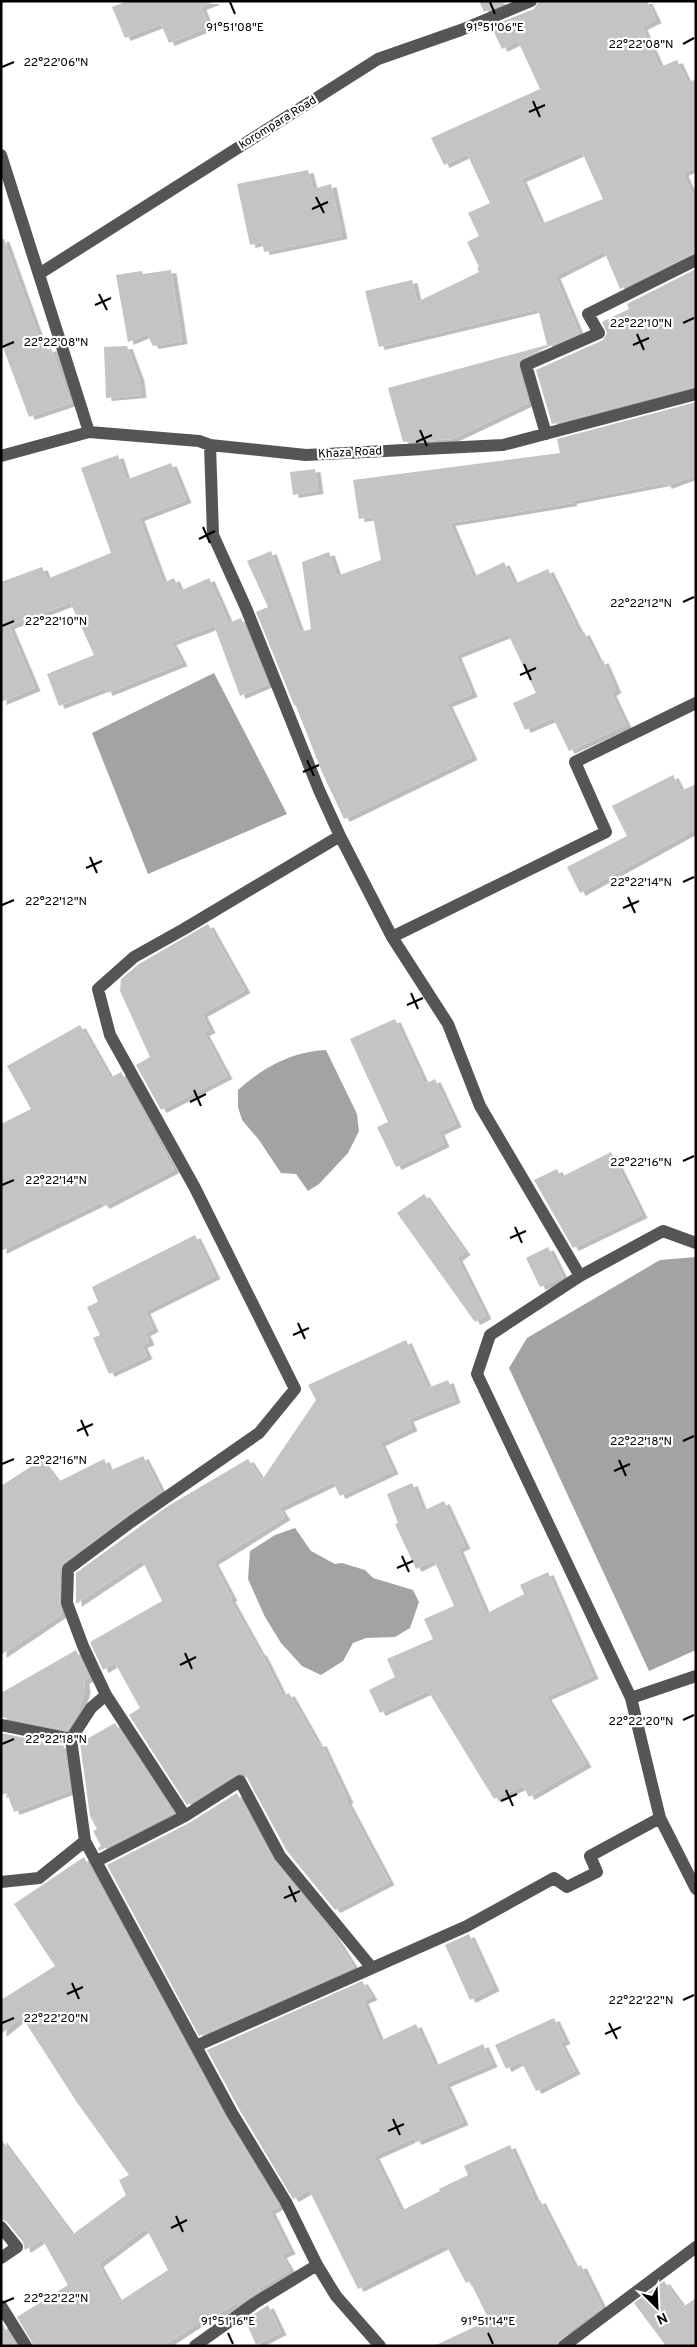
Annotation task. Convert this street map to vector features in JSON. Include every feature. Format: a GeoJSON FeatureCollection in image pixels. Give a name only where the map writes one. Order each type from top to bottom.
{"type":"FeatureCollection","features":[{"type":"Feature","properties":{"kind":"street","name":"korompara Road"},"geometry":{"type":"LineString","coordinates":[[39,274],[378,59],[461,30],[531,1]]}},
{"type":"Feature","properties":{"kind":"street"},"geometry":{"type":"LineString","coordinates":[[1,156],[89,432]]}},
{"type":"Feature","properties":{"kind":"street"},"geometry":{"type":"LineString","coordinates":[[546,434],[526,365],[598,333],[588,314],[696,260]]}},
{"type":"Feature","properties":{"kind":"street","name":"Khaza Road"},"geometry":{"type":"LineString","coordinates":[[1,456],[89,432],[199,441],[210,445],[306,455],[503,445],[696,394]]}},
{"type":"Feature","properties":{"kind":"street"},"geometry":{"type":"LineString","coordinates":[[210,445],[214,535],[340,836],[392,937],[448,1024],[480,1106],[580,1276]]}},
{"type":"Feature","properties":{"kind":"street"},"geometry":{"type":"LineString","coordinates":[[392,937],[606,832],[575,762],[696,703]]}},
{"type":"Feature","properties":{"kind":"street"},"geometry":{"type":"LineString","coordinates":[[185,1816],[106,1695],[67,1603],[68,1569],[131,1522],[259,1433],[295,1389],[195,1188],[110,1035],[98,989],[134,957],[340,836]]}},
{"type":"Feature","properties":{"kind":"street"},"geometry":{"type":"LineString","coordinates":[[696,1243],[664,1231],[580,1276],[490,1335],[477,1374],[631,1698],[660,1818],[696,1889]]}},
{"type":"Feature","properties":{"kind":"street"},"geometry":{"type":"LineString","coordinates":[[631,1698],[696,1676]]}},
{"type":"Feature","properties":{"kind":"street"},"geometry":{"type":"LineString","coordinates":[[106,1695],[91,1708],[71,1739],[85,1841],[232,2113],[286,2202],[317,2265],[336,2296],[380,2346]]}},
{"type":"Feature","properties":{"kind":"street"},"geometry":{"type":"LineString","coordinates":[[1,1725],[71,1739]]}},
{"type":"Feature","properties":{"kind":"street"},"geometry":{"type":"LineString","coordinates":[[97,1862],[185,1816],[240,1781],[280,1856],[372,1968]]}},
{"type":"Feature","properties":{"kind":"street"},"geometry":{"type":"LineString","coordinates":[[196,2046],[467,1926],[554,1878],[567,1887],[597,1872],[590,1856],[660,1818]]}},
{"type":"Feature","properties":{"kind":"street"},"geometry":{"type":"LineString","coordinates":[[1,1882],[39,1878],[85,1841]]}},
{"type":"Feature","properties":{"kind":"street"},"geometry":{"type":"LineString","coordinates":[[1,2227],[17,2247],[1,2258]]}},
{"type":"Feature","properties":{"kind":"street"},"geometry":{"type":"LineString","coordinates":[[564,2346],[696,2247]]}},
{"type":"Feature","properties":{"kind":"street"},"geometry":{"type":"LineString","coordinates":[[195,2346],[255,2303],[317,2265]]}},
{"type":"Feature","properties":{"kind":"street"},"geometry":{"type":"LineString","coordinates":[[1,2306],[26,2346]]}},
{"type":"Feature","properties":{"kind":"shaded area"},"geometry":{"type":"Polygon","coordinates":[[[214,673],[287,814],[148,874],[92,733],[214,673]]]}},
{"type":"Feature","properties":{"kind":"shaded area"},"geometry":{"type":"Polygon","coordinates":[[[326,1050],[357,1114],[359,1131],[348,1153],[319,1184],[308,1191],[296,1174],[281,1173],[259,1140],[242,1120],[238,1107],[238,1090],[268,1068],[290,1057],[326,1050]]]}},
{"type":"Feature","properties":{"kind":"shaded area"},"geometry":{"type":"Polygon","coordinates":[[[696,1257],[696,1650],[649,1671],[509,1368],[527,1338],[660,1260],[696,1257]]]}},
{"type":"Feature","properties":{"kind":"shaded area"},"geometry":{"type":"Polygon","coordinates":[[[295,1528],[311,1551],[335,1564],[342,1563],[365,1570],[373,1578],[413,1590],[419,1602],[410,1628],[395,1637],[366,1638],[353,1643],[343,1661],[321,1675],[302,1666],[281,1643],[265,1617],[248,1579],[250,1551],[275,1535],[295,1528]]]}},
{"type":"Feature","properties":{"kind":"building"},"geometry":{"type":"Polygon","coordinates":[[[127,1],[214,2],[201,7],[209,27],[169,43],[161,24],[125,38],[112,7],[127,1]]]}},
{"type":"Feature","properties":{"kind":"building"},"geometry":{"type":"Polygon","coordinates":[[[479,1],[509,1],[484,12],[479,1]]]}},
{"type":"Feature","properties":{"kind":"building"},"geometry":{"type":"Polygon","coordinates":[[[539,1],[647,1],[656,20],[642,27],[660,67],[677,60],[688,83],[696,79],[696,167],[683,173],[696,202],[696,252],[620,289],[604,251],[555,276],[579,333],[519,360],[518,367],[528,403],[452,439],[403,442],[388,388],[547,345],[538,309],[379,347],[365,291],[412,280],[417,302],[479,272],[477,268],[479,267],[467,242],[479,236],[468,213],[490,203],[467,154],[444,165],[431,138],[540,89],[518,41],[502,49],[491,26],[534,9],[539,1]],[[582,152],[521,179],[541,224],[603,199],[582,152]]]}},
{"type":"Feature","properties":{"kind":"building"},"geometry":{"type":"Polygon","coordinates":[[[308,170],[313,189],[331,184],[342,236],[264,252],[262,242],[250,245],[237,184],[308,170]]]}},
{"type":"Feature","properties":{"kind":"building"},"geometry":{"type":"Polygon","coordinates":[[[1,239],[4,239],[44,351],[51,348],[71,403],[29,417],[1,342],[1,239]]]}},
{"type":"Feature","properties":{"kind":"building"},"geometry":{"type":"Polygon","coordinates":[[[696,269],[696,386],[552,424],[536,370],[603,340],[607,333],[602,322],[629,309],[627,304],[696,269]]]}},
{"type":"Feature","properties":{"kind":"building"},"geometry":{"type":"Polygon","coordinates":[[[171,270],[182,341],[153,346],[147,334],[128,342],[116,275],[142,271],[143,274],[171,270]]]}},
{"type":"Feature","properties":{"kind":"building"},"geometry":{"type":"Polygon","coordinates":[[[127,346],[139,378],[141,395],[106,398],[104,347],[127,346]]]}},
{"type":"Feature","properties":{"kind":"building"},"geometry":{"type":"Polygon","coordinates":[[[696,402],[696,475],[666,486],[665,483],[571,501],[572,503],[450,523],[473,577],[504,562],[514,584],[548,569],[580,634],[584,632],[599,662],[603,660],[616,690],[611,693],[626,725],[569,751],[553,718],[525,730],[513,703],[536,693],[508,634],[456,655],[472,694],[447,704],[472,757],[344,819],[322,772],[256,612],[268,607],[247,561],[271,551],[300,632],[311,629],[302,562],[329,552],[337,576],[381,560],[373,517],[359,519],[353,480],[560,453],[557,439],[696,402]]]}},
{"type":"Feature","properties":{"kind":"building"},"geometry":{"type":"Polygon","coordinates":[[[118,455],[126,480],[171,463],[186,500],[139,518],[163,583],[174,578],[180,591],[209,578],[228,621],[171,642],[182,663],[107,693],[105,688],[59,706],[47,674],[94,655],[71,604],[67,604],[9,626],[35,688],[1,702],[1,582],[42,567],[47,579],[111,553],[81,468],[118,455]]]}},
{"type":"Feature","properties":{"kind":"building"},"geometry":{"type":"Polygon","coordinates":[[[315,469],[318,491],[293,495],[290,472],[315,469]]]}},
{"type":"Feature","properties":{"kind":"building"},"geometry":{"type":"Polygon","coordinates":[[[241,618],[268,684],[240,696],[215,628],[241,618]]]}},
{"type":"Feature","properties":{"kind":"building"},"geometry":{"type":"Polygon","coordinates":[[[673,775],[681,791],[696,784],[696,829],[580,893],[567,867],[627,836],[612,806],[673,775]]]}},
{"type":"Feature","properties":{"kind":"building"},"geometry":{"type":"Polygon","coordinates":[[[208,924],[245,990],[202,1014],[210,1030],[204,1033],[227,1076],[161,1110],[136,1065],[150,1057],[120,991],[121,979],[139,964],[208,924]]]}},
{"type":"Feature","properties":{"kind":"building"},"geometry":{"type":"Polygon","coordinates":[[[395,1019],[425,1084],[435,1079],[456,1124],[439,1132],[444,1144],[396,1167],[377,1127],[388,1122],[350,1039],[395,1019]]]}},
{"type":"Feature","properties":{"kind":"building"},"geometry":{"type":"Polygon","coordinates":[[[80,1025],[110,1078],[121,1072],[174,1170],[104,1206],[101,1202],[1,1251],[1,1124],[31,1109],[7,1066],[80,1025]]]}},
{"type":"Feature","properties":{"kind":"building"},"geometry":{"type":"Polygon","coordinates":[[[611,1152],[642,1215],[573,1248],[534,1180],[557,1169],[561,1177],[611,1152]]]}},
{"type":"Feature","properties":{"kind":"building"},"geometry":{"type":"Polygon","coordinates":[[[424,1194],[465,1252],[457,1258],[486,1316],[475,1322],[397,1213],[424,1194]]]}},
{"type":"Feature","properties":{"kind":"building"},"geometry":{"type":"Polygon","coordinates":[[[195,1235],[215,1276],[145,1311],[153,1329],[145,1333],[149,1342],[142,1345],[147,1356],[109,1374],[93,1338],[100,1335],[87,1307],[98,1302],[92,1287],[195,1235]]]}},
{"type":"Feature","properties":{"kind":"building"},"geometry":{"type":"Polygon","coordinates":[[[548,1247],[563,1277],[540,1287],[526,1258],[548,1247]]]}},
{"type":"Feature","properties":{"kind":"building"},"geometry":{"type":"Polygon","coordinates":[[[406,1340],[428,1388],[448,1380],[455,1400],[408,1419],[412,1428],[380,1443],[393,1471],[340,1496],[333,1482],[279,1508],[285,1517],[213,1562],[232,1598],[230,1599],[261,1652],[283,1696],[289,1693],[318,1744],[321,1743],[348,1800],[346,1801],[389,1882],[335,1910],[287,1851],[245,1774],[236,1774],[187,1805],[129,1715],[140,1708],[115,1663],[103,1670],[90,1642],[162,1601],[142,1560],[76,1604],[76,1573],[168,1506],[248,1459],[262,1480],[316,1400],[308,1385],[406,1340]]]}},
{"type":"Feature","properties":{"kind":"building"},"geometry":{"type":"Polygon","coordinates":[[[143,1456],[161,1491],[63,1563],[60,1569],[59,1603],[62,1614],[1,1655],[1,1486],[41,1460],[58,1482],[104,1459],[109,1471],[143,1456]]]}},
{"type":"Feature","properties":{"kind":"building"},"geometry":{"type":"Polygon","coordinates":[[[412,1483],[423,1511],[444,1501],[465,1546],[458,1549],[486,1614],[524,1594],[520,1585],[548,1572],[593,1676],[546,1697],[586,1764],[529,1797],[523,1786],[494,1799],[428,1691],[380,1713],[369,1690],[395,1677],[387,1659],[433,1639],[424,1619],[454,1606],[434,1560],[416,1569],[395,1524],[398,1523],[387,1494],[412,1483]]]}},
{"type":"Feature","properties":{"kind":"building"},"geometry":{"type":"Polygon","coordinates":[[[76,1650],[89,1678],[84,1681],[85,1691],[77,1714],[67,1730],[1,1717],[1,1693],[76,1650]]]}},
{"type":"Feature","properties":{"kind":"building"},"geometry":{"type":"Polygon","coordinates":[[[115,1723],[173,1813],[99,1851],[98,1848],[101,1846],[93,1831],[97,1829],[90,1816],[80,1743],[115,1723]]]}},
{"type":"Feature","properties":{"kind":"building"},"geometry":{"type":"Polygon","coordinates":[[[1,1733],[64,1746],[70,1791],[14,1812],[7,1793],[1,1795],[1,1733]]]}},
{"type":"Feature","properties":{"kind":"building"},"geometry":{"type":"Polygon","coordinates":[[[237,1793],[273,1860],[332,1933],[354,1967],[199,2036],[107,1865],[189,1823],[237,1793]]]}},
{"type":"Feature","properties":{"kind":"building"},"geometry":{"type":"Polygon","coordinates":[[[84,1857],[225,2117],[279,2206],[270,2211],[290,2251],[281,2255],[290,2270],[259,2288],[260,2290],[238,2305],[236,2303],[215,2316],[213,2313],[163,2346],[34,2346],[17,2317],[68,2285],[42,2239],[25,2250],[23,2242],[7,2222],[1,2219],[1,2139],[72,2235],[126,2195],[119,2180],[129,2175],[76,2101],[22,2017],[1,2034],[1,2000],[55,1966],[14,1904],[84,1857]],[[146,2228],[98,2264],[119,2302],[168,2270],[146,2228]]]}},
{"type":"Feature","properties":{"kind":"building"},"geometry":{"type":"Polygon","coordinates":[[[469,1934],[494,1988],[470,2000],[445,1945],[469,1934]]]}},
{"type":"Feature","properties":{"kind":"building"},"geometry":{"type":"Polygon","coordinates":[[[362,1981],[372,1997],[363,2001],[380,2041],[416,2024],[435,2066],[483,2044],[492,2064],[445,2084],[463,2122],[416,2142],[414,2138],[374,2156],[401,2211],[468,2175],[464,2166],[510,2145],[536,2202],[540,2200],[575,2268],[581,2265],[602,2307],[573,2328],[554,2346],[434,2346],[489,2320],[470,2281],[466,2283],[446,2245],[358,2289],[309,2190],[293,2199],[239,2109],[207,2050],[362,1981]]]}},
{"type":"Feature","properties":{"kind":"building"},"geometry":{"type":"Polygon","coordinates":[[[554,2018],[565,2041],[560,2043],[575,2071],[536,2091],[521,2061],[506,2069],[495,2045],[554,2018]]]}},
{"type":"Feature","properties":{"kind":"building"},"geometry":{"type":"Polygon","coordinates":[[[664,2281],[683,2307],[696,2298],[696,2340],[687,2346],[666,2346],[634,2303],[664,2281]]]}},
{"type":"Feature","properties":{"kind":"building"},"geometry":{"type":"Polygon","coordinates":[[[268,2305],[281,2332],[256,2345],[245,2320],[268,2305]]]}},
{"type":"Feature","properties":{"kind":"building"},"geometry":{"type":"Polygon","coordinates":[[[3,2325],[16,2346],[1,2346],[1,2326],[3,2325]]]}}]}
